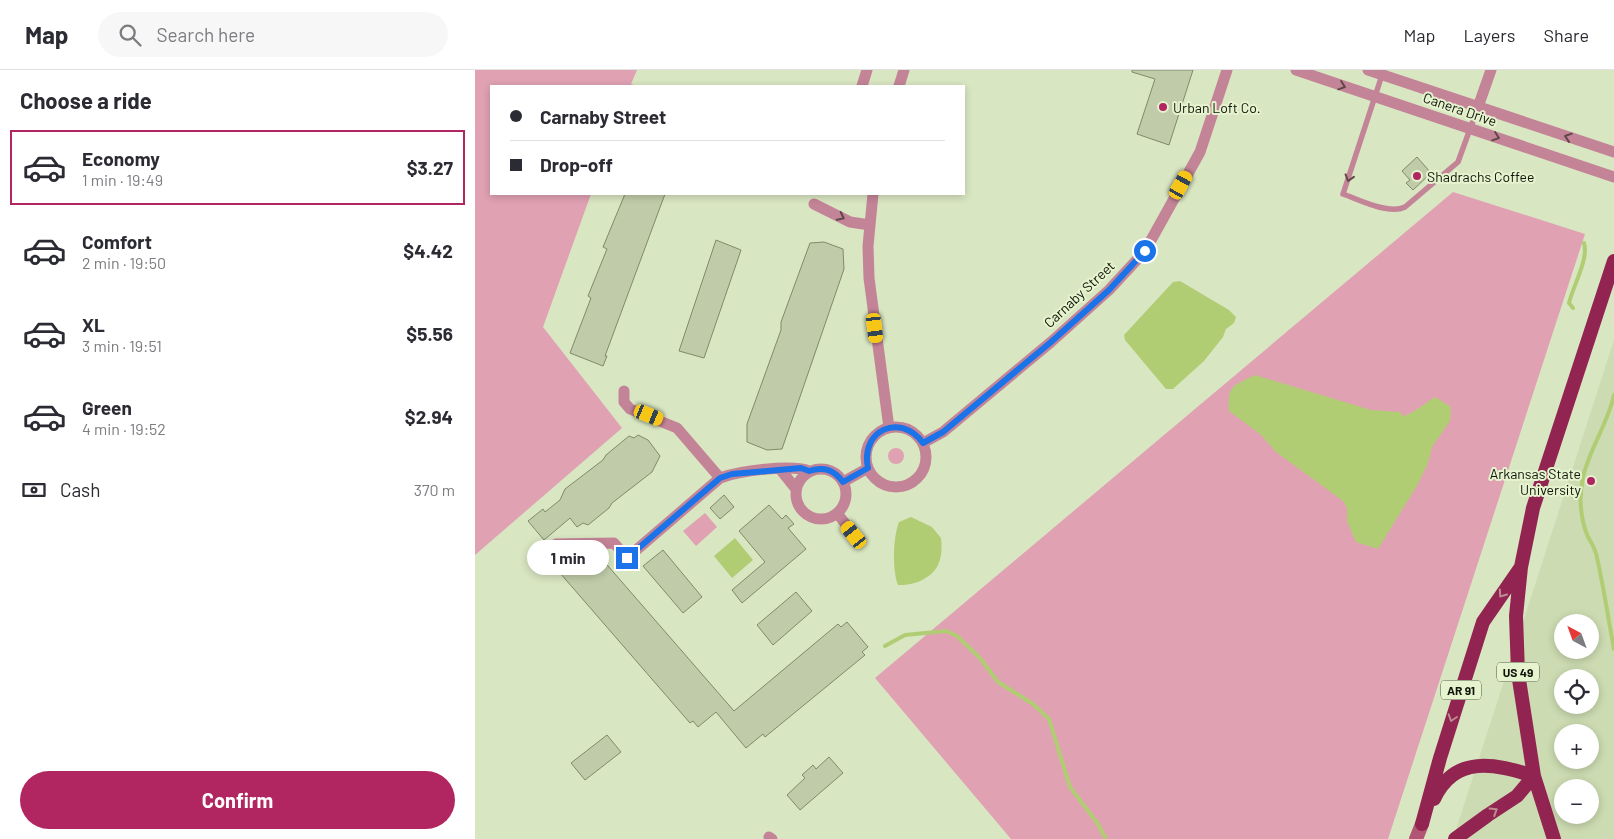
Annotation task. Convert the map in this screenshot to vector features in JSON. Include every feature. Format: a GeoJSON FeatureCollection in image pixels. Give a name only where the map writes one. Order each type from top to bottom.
{"type":"FeatureCollection","features":[{"type":"Feature","properties":{"kind":"highway","name":"US 49"},"geometry":{"type":"LineString","coordinates":[[1554,839],[1534,776],[1518,673],[1517,616],[1521,567],[1533,508],[1614,262]]}},
{"type":"Feature","properties":{"kind":"highway","name":"AR 91"},"geometry":{"type":"LineString","coordinates":[[1422,824],[1440,758],[1483,622],[1521,567]]}},
{"type":"Feature","properties":{"kind":"highway"},"geometry":{"type":"LineString","coordinates":[[1422,824],[1439,787],[1449,776],[1460,769],[1482,765],[1511,769],[1534,776],[1517,796],[1488,814],[1455,839]]}},
{"type":"Feature","properties":{"kind":"main road","name":"AR 91"},"geometry":{"type":"LineString","coordinates":[[1416,839],[1422,824]]}},
{"type":"Feature","properties":{"kind":"street"},"geometry":{"type":"LineString","coordinates":[[861,85],[867,70]]}},
{"type":"Feature","properties":{"kind":"street"},"geometry":{"type":"LineString","coordinates":[[899,85],[904,70]]}},
{"type":"Feature","properties":{"kind":"street","name":"Carnaby Street"},"geometry":{"type":"LineString","coordinates":[[923,443],[943,432],[1051,342],[1109,290],[1145,251],[1200,152],[1227,70]]}},
{"type":"Feature","properties":{"kind":"street","name":"Canera Drive"},"geometry":{"type":"LineString","coordinates":[[1296,70],[1614,177]]}},
{"type":"Feature","properties":{"kind":"street","name":"Canera Drive"},"geometry":{"type":"LineString","coordinates":[[1368,70],[1614,152]]}},
{"type":"Feature","properties":{"kind":"street"},"geometry":{"type":"LineString","coordinates":[[1478,107],[1491,70]]}},
{"type":"Feature","properties":{"kind":"street"},"geometry":{"type":"LineString","coordinates":[[873,195],[869,278],[889,428]]}},
{"type":"Feature","properties":{"kind":"street"},"geometry":{"type":"LineString","coordinates":[[814,204],[850,222],[870,225]]}},
{"type":"Feature","properties":{"kind":"street"},"geometry":{"type":"LineString","coordinates":[[624,391],[624,402],[630,409],[677,428],[720,478]]}},
{"type":"Feature","properties":{"kind":"street"},"geometry":{"type":"LineString","coordinates":[[899,427],[909,429],[923,443],[926,452],[926,462],[923,471],[917,479],[909,484],[899,487],[881,483],[868,468],[867,448],[879,432],[899,427]]}},
{"type":"Feature","properties":{"kind":"street"},"geometry":{"type":"LineString","coordinates":[[556,544],[614,543],[627,558],[720,478],[732,474],[780,469],[801,468],[809,471]]}},
{"type":"Feature","properties":{"kind":"street"},"geometry":{"type":"LineString","coordinates":[[843,482],[868,468]]}},
{"type":"Feature","properties":{"kind":"street"},"geometry":{"type":"LineString","coordinates":[[780,469],[796,489]]}},
{"type":"Feature","properties":{"kind":"street"},"geometry":{"type":"LineString","coordinates":[[825,469],[839,476],[843,482],[846,490],[845,499],[837,513],[823,519],[808,516],[797,504],[796,489],[798,482],[809,471],[825,469]]}},
{"type":"Feature","properties":{"kind":"street"},"geometry":{"type":"LineString","coordinates":[[837,513],[854,535]]}},
{"type":"Feature","properties":{"kind":"lane"},"geometry":{"type":"LineString","coordinates":[[1382,75],[1343,194],[1388,209],[1400,210],[1405,208],[1457,162],[1478,107]]}},
{"type":"Feature","properties":{"kind":"shaded area"},"geometry":{"type":"Polygon","coordinates":[[[475,70],[637,70],[631,84],[634,85],[490,85],[490,195],[591,195],[543,327],[622,428],[475,555],[475,70]]]}},
{"type":"Feature","properties":{"kind":"shaded area"},"geometry":{"type":"Polygon","coordinates":[[[1453,192],[1585,234],[1388,839],[1011,839],[875,678],[1453,192]]]}},
{"type":"Feature","properties":{"kind":"shaded area"},"geometry":{"type":"Polygon","coordinates":[[[1180,281],[1229,310],[1236,317],[1234,323],[1226,329],[1223,337],[1204,361],[1173,389],[1166,389],[1125,340],[1124,335],[1173,282],[1180,281]]]}},
{"type":"Feature","properties":{"kind":"shaded area","name":"Arkansas State University"},"geometry":{"type":"Polygon","coordinates":[[[1614,340],[1614,839],[1453,839],[1614,340]]]}},
{"type":"Feature","properties":{"kind":"shaded area"},"geometry":{"type":"Polygon","coordinates":[[[1255,375],[1371,410],[1400,412],[1403,416],[1415,411],[1435,397],[1451,407],[1450,421],[1432,447],[1428,463],[1418,484],[1378,549],[1356,542],[1347,521],[1347,508],[1343,501],[1276,452],[1261,435],[1229,411],[1229,396],[1233,387],[1255,375]]]}},
{"type":"Feature","properties":{"kind":"shaded area"},"geometry":{"type":"Polygon","coordinates":[[[896,448],[904,456],[896,464],[888,456],[896,448]]]}},
{"type":"Feature","properties":{"kind":"shaded area"},"geometry":{"type":"Polygon","coordinates":[[[705,513],[717,527],[696,546],[683,531],[705,513]]]}},
{"type":"Feature","properties":{"kind":"shaded area"},"geometry":{"type":"Polygon","coordinates":[[[911,517],[932,527],[941,538],[941,555],[935,570],[926,578],[915,583],[898,585],[894,562],[895,536],[899,522],[911,517]]]}},
{"type":"Feature","properties":{"kind":"shaded area"},"geometry":{"type":"Polygon","coordinates":[[[735,538],[753,560],[732,578],[714,556],[735,538]]]}},
{"type":"Feature","properties":{"kind":"building","name":"Urban Loft Co."},"geometry":{"type":"Polygon","coordinates":[[[1132,70],[1193,70],[1169,145],[1137,134],[1155,79],[1132,72],[1132,70]]]}},
{"type":"Feature","properties":{"kind":"building","name":"Shadrachs Coffee"},"geometry":{"type":"Polygon","coordinates":[[[1417,157],[1431,173],[1413,190],[1406,183],[1410,180],[1402,171],[1417,157]]]}},
{"type":"Feature","properties":{"kind":"building"},"geometry":{"type":"Polygon","coordinates":[[[625,195],[665,195],[605,356],[607,356],[603,366],[570,353],[591,298],[588,296],[607,249],[603,247],[625,195]]]}},
{"type":"Feature","properties":{"kind":"building"},"geometry":{"type":"Polygon","coordinates":[[[716,240],[741,250],[704,358],[679,351],[716,240]]]}},
{"type":"Feature","properties":{"kind":"building"},"geometry":{"type":"Polygon","coordinates":[[[824,242],[843,249],[844,269],[782,449],[767,450],[747,442],[747,424],[810,243],[824,242]]]}},
{"type":"Feature","properties":{"kind":"building"},"geometry":{"type":"Polygon","coordinates":[[[638,435],[648,440],[660,456],[652,472],[612,503],[609,508],[588,525],[583,523],[577,527],[570,518],[544,540],[528,521],[543,509],[545,512],[560,500],[565,489],[603,460],[606,455],[629,436],[634,438],[638,435]]]}},
{"type":"Feature","properties":{"kind":"building"},"geometry":{"type":"Polygon","coordinates":[[[724,495],[734,507],[720,519],[710,508],[724,495]]]}},
{"type":"Feature","properties":{"kind":"building"},"geometry":{"type":"Polygon","coordinates":[[[769,505],[782,519],[786,515],[794,524],[788,528],[806,549],[742,603],[732,590],[765,562],[739,531],[769,505]]]}},
{"type":"Feature","properties":{"kind":"building"},"geometry":{"type":"Polygon","coordinates":[[[663,550],[702,597],[683,613],[643,566],[663,550]]]}},
{"type":"Feature","properties":{"kind":"building"},"geometry":{"type":"Polygon","coordinates":[[[585,551],[595,551],[734,711],[838,624],[841,627],[847,622],[868,647],[862,652],[865,655],[765,737],[763,734],[746,748],[716,712],[698,727],[693,721],[690,723],[560,573],[585,551]]]}},
{"type":"Feature","properties":{"kind":"building"},"geometry":{"type":"Polygon","coordinates":[[[796,592],[812,611],[773,645],[757,625],[796,592]]]}},
{"type":"Feature","properties":{"kind":"building"},"geometry":{"type":"Polygon","coordinates":[[[607,735],[621,752],[585,780],[571,763],[607,735]]]}},
{"type":"Feature","properties":{"kind":"building"},"geometry":{"type":"Polygon","coordinates":[[[829,757],[843,773],[800,810],[787,795],[805,778],[802,775],[813,765],[816,769],[829,757]]]}},
{"type":"Feature","properties":{"kind":"waterway"},"geometry":{"type":"LineString","coordinates":[[1573,308],[1569,303],[1583,265],[1584,243]]}},
{"type":"Feature","properties":{"kind":"waterway"},"geometry":{"type":"LineString","coordinates":[[1614,395],[1608,416],[1586,466],[1581,500],[1585,530],[1595,550],[1614,649]]}},
{"type":"Feature","properties":{"kind":"waterway"},"geometry":{"type":"LineString","coordinates":[[885,646],[905,635],[946,631],[957,636],[980,658],[998,682],[1033,704],[1049,719],[1070,787],[1098,824],[1106,839]]}},
{"type":"Feature","properties":{"kind":"place","name":"Urban Loft Co."},"geometry":{"type":"Point","coordinates":[1163,107]}},
{"type":"Feature","properties":{"kind":"place","name":"Shadrachs Coffee"},"geometry":{"type":"Point","coordinates":[1417,176]}},
{"type":"Feature","properties":{"kind":"place","name":"Arkansas State University"},"geometry":{"type":"Point","coordinates":[1591,481]}},
{"type":"Feature","properties":{"kind":"route"},"geometry":{"type":"LineString","coordinates":[[627,558],[720,478],[732,474],[764,470],[801,468],[809,471],[825,469],[832,471],[843,482],[868,468],[867,448],[879,432],[899,427],[909,429],[923,443],[943,432],[1051,342],[1109,290],[1145,251]]}}]}
